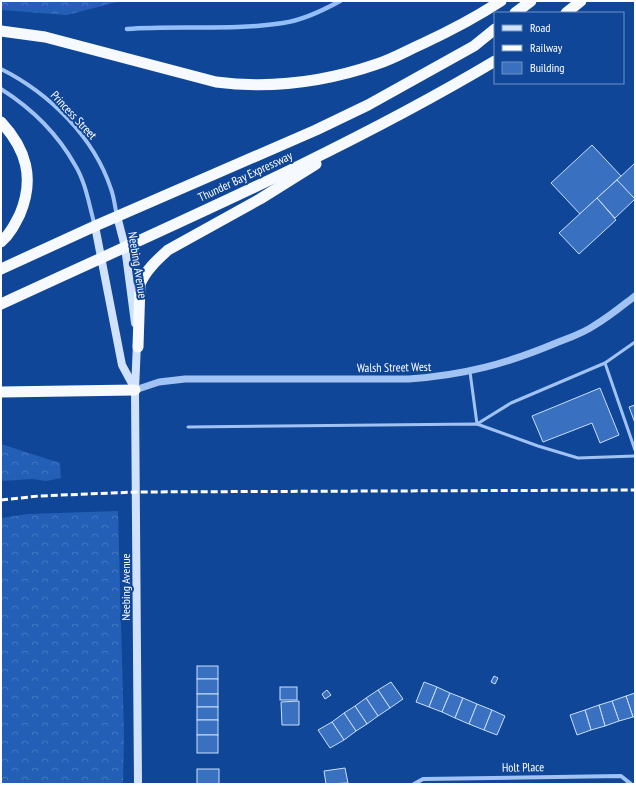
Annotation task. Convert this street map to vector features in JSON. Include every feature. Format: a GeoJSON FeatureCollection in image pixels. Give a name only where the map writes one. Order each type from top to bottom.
{"type":"FeatureCollection","features":[{"type":"Feature","properties":{"kind":"highway"},"geometry":{"type":"LineString","coordinates":[[1,31],[45,37],[216,82],[241,85],[291,84],[316,81],[378,64],[472,20],[501,1]]}},
{"type":"Feature","properties":{"kind":"highway"},"geometry":{"type":"LineString","coordinates":[[516,12],[531,1]]}},
{"type":"Feature","properties":{"kind":"highway"},"geometry":{"type":"LineString","coordinates":[[567,12],[581,1]]}},
{"type":"Feature","properties":{"kind":"highway","name":"Thunder Bay Expressway"},"geometry":{"type":"LineString","coordinates":[[1,270],[117,216],[316,130],[368,105],[474,46],[494,30]]}},
{"type":"Feature","properties":{"kind":"highway","name":"Thunder Bay Expressway"},"geometry":{"type":"LineString","coordinates":[[1,304],[358,138],[441,93],[494,62]]}},
{"type":"Feature","properties":{"kind":"highway"},"geometry":{"type":"LineString","coordinates":[[1,122],[14,136],[22,154],[28,183],[25,200],[14,227],[1,242]]}},
{"type":"Feature","properties":{"kind":"highway"},"geometry":{"type":"LineString","coordinates":[[138,347],[140,284],[144,276],[158,259],[168,250],[260,199],[358,138]]}},
{"type":"Feature","properties":{"kind":"highway"},"geometry":{"type":"LineString","coordinates":[[1,392],[135,390]]}},
{"type":"Feature","properties":{"kind":"main road","name":"Neebing Avenue"},"geometry":{"type":"LineString","coordinates":[[117,216],[125,247],[138,347],[135,390],[138,784]]}},
{"type":"Feature","properties":{"kind":"main road","name":"Neebing Avenue"},"geometry":{"type":"LineString","coordinates":[[95,226],[122,365],[135,390]]}},
{"type":"Feature","properties":{"kind":"street","name":"Princess Street"},"geometry":{"type":"LineString","coordinates":[[1,69],[33,88],[59,110],[90,146],[111,189],[117,216]]}},
{"type":"Feature","properties":{"kind":"street"},"geometry":{"type":"LineString","coordinates":[[1,89],[40,118],[61,144],[78,171],[85,188],[95,226]]}},
{"type":"Feature","properties":{"kind":"street","name":"Walsh Street West"},"geometry":{"type":"LineString","coordinates":[[135,390],[159,382],[184,379],[409,379],[444,377],[501,364],[537,351],[595,326],[635,296]]}},
{"type":"Feature","properties":{"kind":"street","name":"Holt Place"},"geometry":{"type":"LineString","coordinates":[[414,784],[422,779],[621,776],[631,784]]}},
{"type":"Feature","properties":{"kind":"lane"},"geometry":{"type":"LineString","coordinates":[[477,424],[511,403],[605,362],[635,342]]}},
{"type":"Feature","properties":{"kind":"lane"},"geometry":{"type":"LineString","coordinates":[[605,362],[635,450]]}},
{"type":"Feature","properties":{"kind":"lane"},"geometry":{"type":"LineString","coordinates":[[470,372],[477,424]]}},
{"type":"Feature","properties":{"kind":"lane"},"geometry":{"type":"LineString","coordinates":[[188,426],[477,424],[538,446],[578,458],[635,456]]}},
{"type":"Feature","properties":{"kind":"green space"},"geometry":{"type":"Polygon","coordinates":[[[1,1],[121,1],[67,15],[1,10],[1,1]]]}},
{"type":"Feature","properties":{"kind":"green space"},"geometry":{"type":"Polygon","coordinates":[[[1,444],[60,463],[61,478],[46,481],[33,479],[1,481],[1,444]]]}},
{"type":"Feature","properties":{"kind":"green space"},"geometry":{"type":"Polygon","coordinates":[[[118,511],[124,736],[123,784],[1,784],[1,518],[28,514],[118,511]]]}},
{"type":"Feature","properties":{"kind":"building"},"geometry":{"type":"Polygon","coordinates":[[[592,145],[621,176],[580,214],[551,183],[592,145]]]}},
{"type":"Feature","properties":{"kind":"building"},"geometry":{"type":"Polygon","coordinates":[[[635,163],[635,200],[617,180],[635,163]]]}},
{"type":"Feature","properties":{"kind":"building"},"geometry":{"type":"Polygon","coordinates":[[[617,180],[635,199],[615,218],[597,198],[617,180]]]}},
{"type":"Feature","properties":{"kind":"building"},"geometry":{"type":"Polygon","coordinates":[[[597,198],[616,220],[579,254],[559,233],[597,198]]]}},
{"type":"Feature","properties":{"kind":"building"},"geometry":{"type":"Polygon","coordinates":[[[600,388],[619,435],[600,443],[592,423],[543,442],[532,416],[600,388]]]}},
{"type":"Feature","properties":{"kind":"building"},"geometry":{"type":"Polygon","coordinates":[[[635,405],[635,423],[629,407],[635,405]]]}},
{"type":"Feature","properties":{"kind":"building"},"geometry":{"type":"Polygon","coordinates":[[[197,666],[218,666],[218,679],[197,679],[197,666]]]}},
{"type":"Feature","properties":{"kind":"building"},"geometry":{"type":"Polygon","coordinates":[[[494,676],[498,678],[495,684],[491,682],[494,676]]]}},
{"type":"Feature","properties":{"kind":"building"},"geometry":{"type":"Polygon","coordinates":[[[197,679],[218,679],[218,694],[197,694],[197,679]]]}},
{"type":"Feature","properties":{"kind":"building"},"geometry":{"type":"Polygon","coordinates":[[[391,682],[403,699],[390,708],[378,690],[391,682]]]}},
{"type":"Feature","properties":{"kind":"building"},"geometry":{"type":"Polygon","coordinates":[[[424,682],[437,687],[429,707],[416,702],[424,682]]]}},
{"type":"Feature","properties":{"kind":"building"},"geometry":{"type":"Polygon","coordinates":[[[280,687],[297,687],[297,700],[280,700],[280,687]]]}},
{"type":"Feature","properties":{"kind":"building"},"geometry":{"type":"Polygon","coordinates":[[[437,687],[450,693],[442,712],[429,707],[437,687]]]}},
{"type":"Feature","properties":{"kind":"building"},"geometry":{"type":"Polygon","coordinates":[[[327,690],[331,695],[325,699],[322,694],[327,690]]]}},
{"type":"Feature","properties":{"kind":"building"},"geometry":{"type":"Polygon","coordinates":[[[378,690],[390,708],[378,716],[366,698],[378,690]]]}},
{"type":"Feature","properties":{"kind":"building"},"geometry":{"type":"Polygon","coordinates":[[[450,693],[463,698],[455,718],[442,712],[450,693]]]}},
{"type":"Feature","properties":{"kind":"building"},"geometry":{"type":"Polygon","coordinates":[[[635,693],[635,716],[633,717],[626,696],[635,693]]]}},
{"type":"Feature","properties":{"kind":"building"},"geometry":{"type":"Polygon","coordinates":[[[197,694],[218,694],[218,707],[197,707],[197,694]]]}},
{"type":"Feature","properties":{"kind":"building"},"geometry":{"type":"Polygon","coordinates":[[[626,696],[633,717],[619,721],[612,701],[626,696]]]}},
{"type":"Feature","properties":{"kind":"building"},"geometry":{"type":"Polygon","coordinates":[[[366,698],[378,716],[367,724],[355,706],[366,698]]]}},
{"type":"Feature","properties":{"kind":"building"},"geometry":{"type":"Polygon","coordinates":[[[463,698],[477,704],[469,724],[455,718],[463,698]]]}},
{"type":"Feature","properties":{"kind":"building"},"geometry":{"type":"Polygon","coordinates":[[[299,701],[299,725],[282,725],[281,702],[299,701]]]}},
{"type":"Feature","properties":{"kind":"building"},"geometry":{"type":"Polygon","coordinates":[[[612,701],[619,721],[605,726],[599,705],[612,701]]]}},
{"type":"Feature","properties":{"kind":"building"},"geometry":{"type":"Polygon","coordinates":[[[477,704],[492,710],[484,730],[469,724],[477,704]]]}},
{"type":"Feature","properties":{"kind":"building"},"geometry":{"type":"Polygon","coordinates":[[[599,705],[605,726],[591,730],[585,710],[599,705]]]}},
{"type":"Feature","properties":{"kind":"building"},"geometry":{"type":"Polygon","coordinates":[[[355,706],[367,724],[356,731],[344,713],[355,706]]]}},
{"type":"Feature","properties":{"kind":"building"},"geometry":{"type":"Polygon","coordinates":[[[197,707],[218,707],[218,720],[197,720],[197,707]]]}},
{"type":"Feature","properties":{"kind":"building"},"geometry":{"type":"Polygon","coordinates":[[[492,710],[505,716],[497,735],[484,730],[492,710]]]}},
{"type":"Feature","properties":{"kind":"building"},"geometry":{"type":"Polygon","coordinates":[[[585,710],[591,730],[577,735],[570,715],[585,710]]]}},
{"type":"Feature","properties":{"kind":"building"},"geometry":{"type":"Polygon","coordinates":[[[344,713],[356,731],[344,740],[332,722],[344,713]]]}},
{"type":"Feature","properties":{"kind":"building"},"geometry":{"type":"Polygon","coordinates":[[[197,720],[218,720],[218,735],[197,735],[197,720]]]}},
{"type":"Feature","properties":{"kind":"building"},"geometry":{"type":"Polygon","coordinates":[[[332,722],[344,740],[330,748],[318,730],[332,722]]]}},
{"type":"Feature","properties":{"kind":"building"},"geometry":{"type":"Polygon","coordinates":[[[197,735],[218,735],[218,753],[197,753],[197,735]]]}},
{"type":"Feature","properties":{"kind":"building"},"geometry":{"type":"Polygon","coordinates":[[[345,768],[348,783],[326,784],[324,771],[345,768]]]}},
{"type":"Feature","properties":{"kind":"building"},"geometry":{"type":"Polygon","coordinates":[[[197,769],[219,769],[219,784],[197,784],[197,769]]]}},
{"type":"Feature","properties":{"kind":"waterway"},"geometry":{"type":"LineString","coordinates":[[127,29],[244,27],[283,23],[312,15],[340,1]]}},
{"type":"Feature","properties":{"kind":"railway"},"geometry":{"type":"LineString","coordinates":[[1,500],[39,496],[136,492],[635,490]]}}]}
